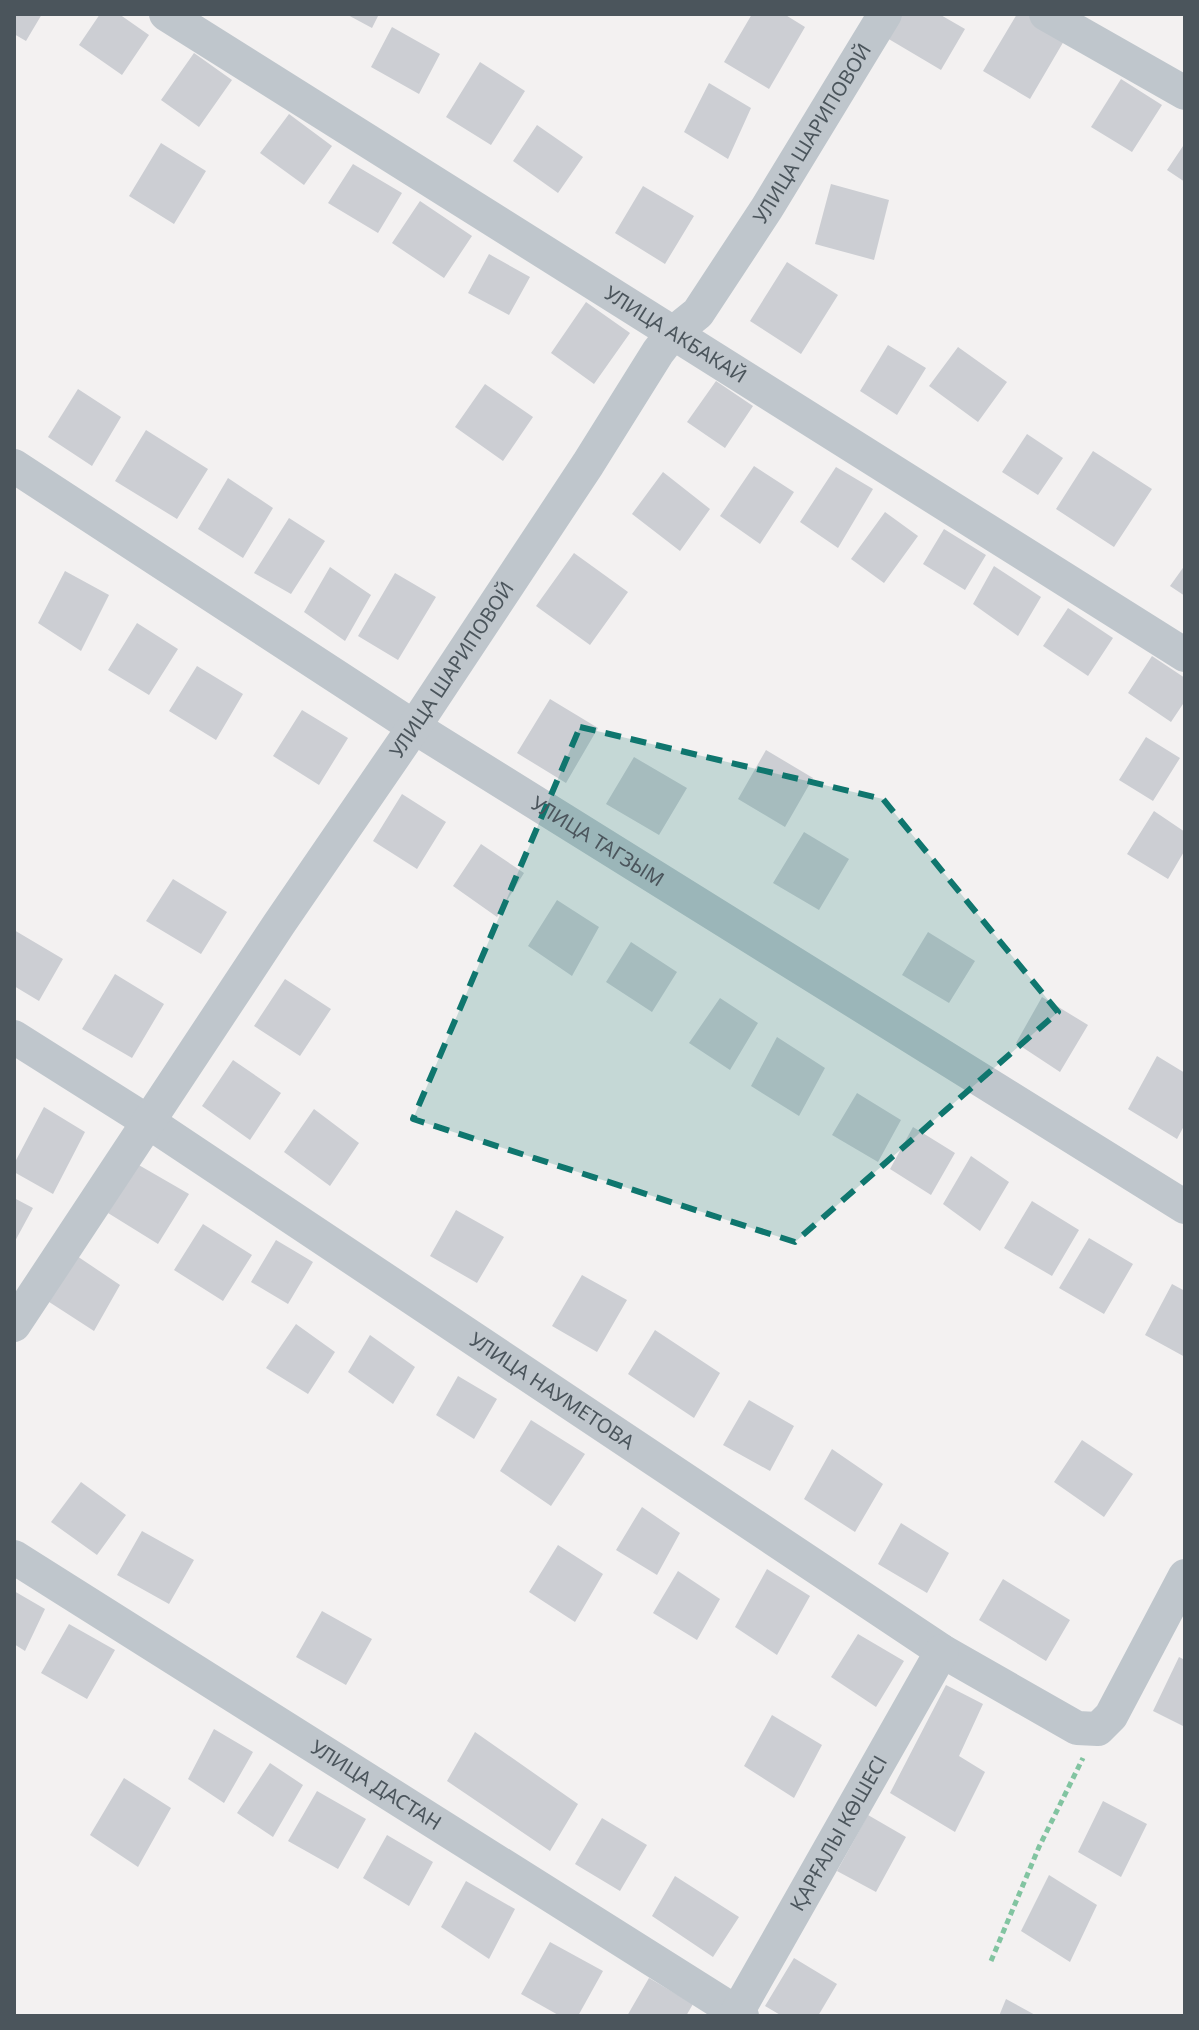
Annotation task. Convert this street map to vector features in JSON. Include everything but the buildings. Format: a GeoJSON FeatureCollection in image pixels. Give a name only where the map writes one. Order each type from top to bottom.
{"type":"FeatureCollection","features":[{"type":"Feature","properties":{"kind":"street","name":"УЛИЦА АКБАКАЙ"},"geometry":{"type":"LineString","coordinates":[[166,14],[1185,655]]}},
{"type":"Feature","properties":{"kind":"street","name":"УЛИЦА ШАРИПОВОЙ"},"geometry":{"type":"LineString","coordinates":[[14,1325],[147,1121],[414,727],[588,464],[658,352],[672,334],[698,313],[767,208],[885,14]]}},
{"type":"Feature","properties":{"kind":"street"},"geometry":{"type":"LineString","coordinates":[[1046,14],[1185,93]]}},
{"type":"Feature","properties":{"kind":"street","name":"УЛИЦА ТАГЗЫМ"},"geometry":{"type":"LineString","coordinates":[[14,466],[414,727],[1185,1207]]}},
{"type":"Feature","properties":{"kind":"street","name":"УЛИЦА НАУМЕТОВА"},"geometry":{"type":"LineString","coordinates":[[14,1037],[147,1121],[942,1651],[1077,1728],[1098,1729]]}},
{"type":"Feature","properties":{"kind":"street","name":"УЛИЦА ДАСТАН"},"geometry":{"type":"LineString","coordinates":[[14,1557],[738,2015]]}},
{"type":"Feature","properties":{"kind":"street"},"geometry":{"type":"LineString","coordinates":[[1098,1729],[1111,1716],[1185,1576]]}},
{"type":"Feature","properties":{"kind":"street","name":"ҚАРҒАЛЫ КӨШЕСІ"},"geometry":{"type":"LineString","coordinates":[[738,2015],[942,1651]]}},
{"type":"Feature","properties":{"kind":"path"},"geometry":{"type":"LineString","coordinates":[[991,1961],[1039,1847],[1098,1729]]}},
{"type":"Feature","properties":{"kind":"highlighted area"},"geometry":{"type":"Polygon","coordinates":[[[580,727],[883,799],[1058,1012],[795,1242],[413,1119],[580,727]]]}}]}
